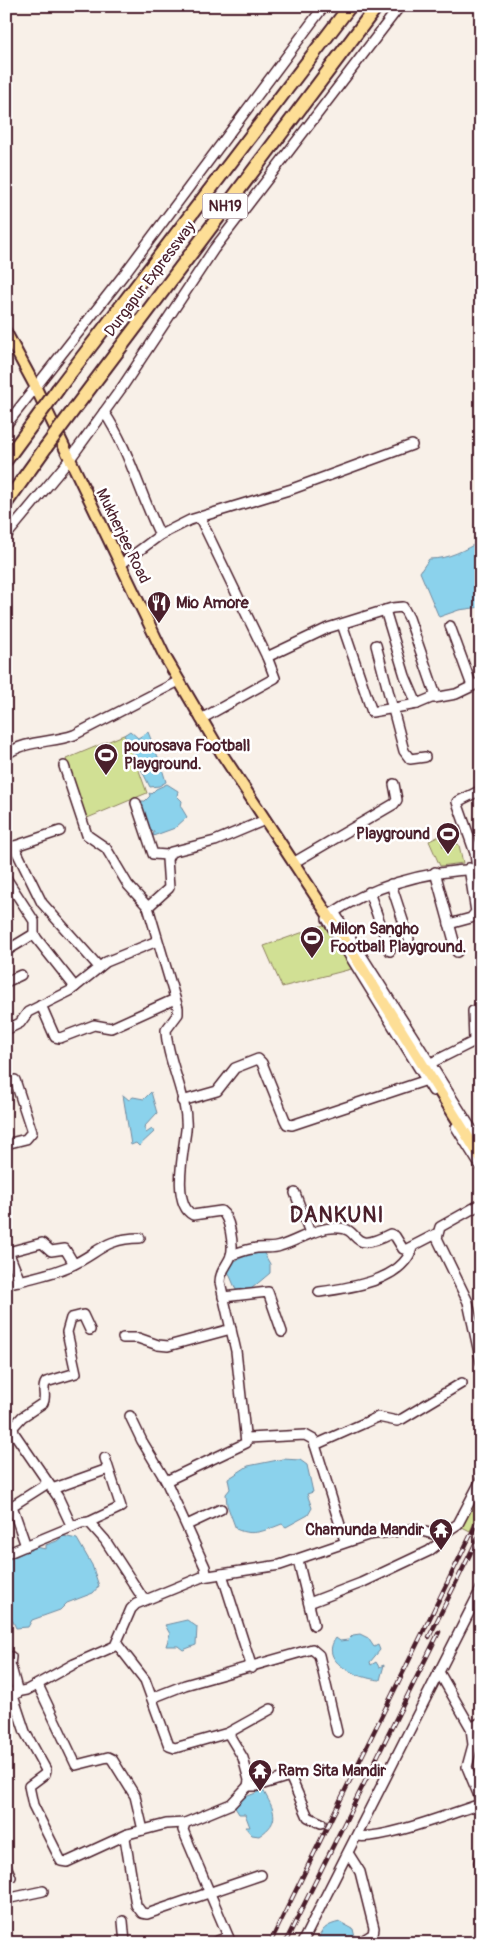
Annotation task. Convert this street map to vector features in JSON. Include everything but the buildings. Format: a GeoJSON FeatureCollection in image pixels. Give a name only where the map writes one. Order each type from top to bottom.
{"type":"FeatureCollection","features":[{"type":"Feature","properties":{"kind":"highway","name":"Durgapur Expressway"},"geometry":{"type":"LineString","coordinates":[[6,460],[350,6]]}},
{"type":"Feature","properties":{"kind":"highway","name":"Durgapur Expressway"},"geometry":{"type":"LineString","coordinates":[[6,503],[75,408],[377,6]]}},
{"type":"Feature","properties":{"kind":"main road","name":"Mukherjee Road"},"geometry":{"type":"LineString","coordinates":[[6,332],[35,386],[120,565],[179,681],[201,719],[293,863],[331,914],[351,950],[481,1158]]}},
{"type":"Feature","properties":{"kind":"street"},"geometry":{"type":"LineString","coordinates":[[6,425],[126,273],[324,6]]}},
{"type":"Feature","properties":{"kind":"street"},"geometry":{"type":"LineString","coordinates":[[6,536],[70,459],[214,249],[400,6]]}},
{"type":"Feature","properties":{"kind":"street"},"geometry":{"type":"LineString","coordinates":[[104,412],[116,431],[145,504],[160,535]]}},
{"type":"Feature","properties":{"kind":"street"},"geometry":{"type":"LineString","coordinates":[[120,565],[160,535],[200,518],[292,489],[412,445]]}},
{"type":"Feature","properties":{"kind":"street"},"geometry":{"type":"LineString","coordinates":[[200,518],[267,657],[275,678],[201,719]]}},
{"type":"Feature","properties":{"kind":"street"},"geometry":{"type":"LineString","coordinates":[[267,657],[316,633],[399,606],[407,612],[436,692],[434,698]]}},
{"type":"Feature","properties":{"kind":"street"},"geometry":{"type":"LineString","coordinates":[[385,610],[417,704]]}},
{"type":"Feature","properties":{"kind":"street"},"geometry":{"type":"LineString","coordinates":[[342,624],[372,712],[417,704],[434,698],[456,694],[481,682]]}},
{"type":"Feature","properties":{"kind":"street"},"geometry":{"type":"LineString","coordinates":[[450,626],[472,686]]}},
{"type":"Feature","properties":{"kind":"street"},"geometry":{"type":"LineString","coordinates":[[376,645],[406,756],[410,759],[425,757]]}},
{"type":"Feature","properties":{"kind":"street"},"geometry":{"type":"LineString","coordinates":[[6,755],[22,746],[74,735],[179,681]]}},
{"type":"Feature","properties":{"kind":"street"},"geometry":{"type":"LineString","coordinates":[[64,766],[87,835],[91,840],[106,848],[128,885],[148,907],[178,1014],[168,1026],[166,1035],[182,1101],[186,1130],[180,1174],[185,1207],[193,1214],[218,1211],[225,1214],[231,1255],[220,1276],[242,1389],[247,1438],[243,1446],[166,1481]]}},
{"type":"Feature","properties":{"kind":"street"},"geometry":{"type":"LineString","coordinates":[[293,863],[394,804],[397,800],[394,784]]}},
{"type":"Feature","properties":{"kind":"street"},"geometry":{"type":"LineString","coordinates":[[450,924],[471,918],[476,912],[475,853],[457,802],[481,790]]}},
{"type":"Feature","properties":{"kind":"street"},"geometry":{"type":"LineString","coordinates":[[136,803],[154,854],[168,855],[171,852],[227,837],[265,820]]}},
{"type":"Feature","properties":{"kind":"street"},"geometry":{"type":"LineString","coordinates":[[60,831],[10,848],[42,903],[99,967]]}},
{"type":"Feature","properties":{"kind":"street"},"geometry":{"type":"LineString","coordinates":[[148,907],[169,888],[168,855]]}},
{"type":"Feature","properties":{"kind":"street"},"geometry":{"type":"LineString","coordinates":[[476,868],[435,872],[369,892],[331,914],[329,925],[481,1167]]}},
{"type":"Feature","properties":{"kind":"street"},"geometry":{"type":"LineString","coordinates":[[435,872],[457,952]]}},
{"type":"Feature","properties":{"kind":"street"},"geometry":{"type":"LineString","coordinates":[[6,878],[34,921],[34,934],[75,987]]}},
{"type":"Feature","properties":{"kind":"street"},"geometry":{"type":"LineString","coordinates":[[391,884],[410,939]]}},
{"type":"Feature","properties":{"kind":"street"},"geometry":{"type":"LineString","coordinates":[[369,892],[390,951]]}},
{"type":"Feature","properties":{"kind":"street"},"geometry":{"type":"LineString","coordinates":[[331,914],[431,1063],[481,1144]]}},
{"type":"Feature","properties":{"kind":"street"},"geometry":{"type":"LineString","coordinates":[[6,951],[34,934]]}},
{"type":"Feature","properties":{"kind":"street"},"geometry":{"type":"LineString","coordinates":[[6,1030],[20,1023],[25,1014],[75,987],[112,959],[157,941]]}},
{"type":"Feature","properties":{"kind":"street"},"geometry":{"type":"LineString","coordinates":[[6,982],[21,975]]}},
{"type":"Feature","properties":{"kind":"street"},"geometry":{"type":"LineString","coordinates":[[41,1005],[55,1037],[60,1038],[94,1025],[111,1028],[175,999]]}},
{"type":"Feature","properties":{"kind":"street"},"geometry":{"type":"LineString","coordinates":[[431,1063],[477,1039],[473,1011],[481,1009]]}},
{"type":"Feature","properties":{"kind":"street"},"geometry":{"type":"LineString","coordinates":[[182,1101],[216,1091],[235,1068],[258,1059],[262,1063],[284,1120],[287,1124],[292,1125],[426,1080]]}},
{"type":"Feature","properties":{"kind":"street"},"geometry":{"type":"LineString","coordinates":[[6,1144],[26,1139],[32,1132],[15,1080]]}},
{"type":"Feature","properties":{"kind":"street"},"geometry":{"type":"LineString","coordinates":[[295,1193],[310,1233]]}},
{"type":"Feature","properties":{"kind":"street"},"geometry":{"type":"LineString","coordinates":[[481,1204],[440,1227],[437,1238],[477,1318],[481,1362]]}},
{"type":"Feature","properties":{"kind":"street"},"geometry":{"type":"LineString","coordinates":[[231,1255],[256,1248],[278,1247],[310,1233],[342,1228],[361,1243],[369,1243],[390,1234],[395,1236],[403,1249],[412,1248],[438,1233]]}},
{"type":"Feature","properties":{"kind":"street"},"geometry":{"type":"LineString","coordinates":[[6,1284],[74,1264],[107,1244],[126,1238],[140,1238]]}},
{"type":"Feature","properties":{"kind":"street"},"geometry":{"type":"LineString","coordinates":[[20,1281],[7,1250],[42,1243],[51,1250],[65,1249],[74,1264]]}},
{"type":"Feature","properties":{"kind":"street"},"geometry":{"type":"LineString","coordinates":[[319,1292],[349,1288],[381,1277],[406,1262],[412,1248]]}},
{"type":"Feature","properties":{"kind":"street"},"geometry":{"type":"LineString","coordinates":[[223,1297],[268,1292],[282,1332]]}},
{"type":"Feature","properties":{"kind":"street"},"geometry":{"type":"LineString","coordinates":[[72,1527],[50,1486],[10,1436],[13,1427],[18,1421],[44,1403],[46,1382],[76,1373],[68,1332],[71,1318],[83,1315],[88,1320],[90,1330]]}},
{"type":"Feature","properties":{"kind":"street"},"geometry":{"type":"LineString","coordinates":[[123,1338],[138,1338],[158,1345],[168,1346],[231,1329]]}},
{"type":"Feature","properties":{"kind":"street"},"geometry":{"type":"LineString","coordinates":[[316,1445],[378,1417],[391,1420],[402,1419],[462,1383]]}},
{"type":"Feature","properties":{"kind":"street"},"geometry":{"type":"LineString","coordinates":[[130,1416],[142,1442],[166,1481],[206,1567],[206,1573],[202,1577]]}},
{"type":"Feature","properties":{"kind":"street"},"geometry":{"type":"LineString","coordinates":[[247,1438],[304,1435],[314,1440],[345,1541]]}},
{"type":"Feature","properties":{"kind":"street"},"geometry":{"type":"LineString","coordinates":[[6,1554],[89,1522],[121,1507],[105,1458]]}},
{"type":"Feature","properties":{"kind":"street"},"geometry":{"type":"LineString","coordinates":[[26,1546],[12,1506],[50,1486],[108,1469]]}},
{"type":"Feature","properties":{"kind":"street"},"geometry":{"type":"LineString","coordinates":[[309,1602],[361,1583],[429,1552],[438,1544],[443,1534],[458,1524],[481,1480]]}},
{"type":"Feature","properties":{"kind":"street"},"geometry":{"type":"LineString","coordinates":[[187,1525],[221,1509]]}},
{"type":"Feature","properties":{"kind":"street"},"geometry":{"type":"LineString","coordinates":[[89,1522],[105,1540],[144,1600]]}},
{"type":"Feature","properties":{"kind":"street"},"geometry":{"type":"LineString","coordinates":[[12,1693],[38,1685],[74,1664],[117,1644],[131,1610],[144,1600],[202,1577],[280,1565],[368,1534],[406,1529],[443,1534]]}},
{"type":"Feature","properties":{"kind":"street"},"geometry":{"type":"LineString","coordinates":[[298,1560],[314,1625]]}},
{"type":"Feature","properties":{"kind":"street"},"geometry":{"type":"LineString","coordinates":[[222,1574],[252,1668]]}},
{"type":"Feature","properties":{"kind":"street"},"geometry":{"type":"LineString","coordinates":[[302,1943],[481,1589]]}},
{"type":"Feature","properties":{"kind":"street"},"geometry":{"type":"LineString","coordinates":[[117,1644],[140,1672],[152,1698],[166,1740],[172,1748],[228,1733],[271,1709]]}},
{"type":"Feature","properties":{"kind":"street"},"geometry":{"type":"LineString","coordinates":[[152,1698],[185,1686],[305,1651],[316,1650],[329,1690],[337,1732]]}},
{"type":"Feature","properties":{"kind":"street"},"geometry":{"type":"LineString","coordinates":[[8,1662],[12,1693],[25,1732],[46,1772],[30,1784],[31,1799],[61,1861],[67,1862],[128,1834],[174,1822],[185,1823],[231,1804],[248,1786],[249,1780],[243,1758],[228,1733]]}},
{"type":"Feature","properties":{"kind":"street"},"geometry":{"type":"LineString","coordinates":[[357,1836],[368,1838],[393,1832],[481,1802],[467,1767],[473,1745],[471,1728],[439,1672]]}},
{"type":"Feature","properties":{"kind":"street"},"geometry":{"type":"LineString","coordinates":[[38,1685],[76,1765],[108,1757],[112,1759],[135,1796],[143,1830]]}},
{"type":"Feature","properties":{"kind":"street"},"geometry":{"type":"LineString","coordinates":[[471,1728],[481,1722]]}},
{"type":"Feature","properties":{"kind":"street"},"geometry":{"type":"LineString","coordinates":[[248,1786],[257,1786],[290,1776],[308,1817],[321,1824]]}},
{"type":"Feature","properties":{"kind":"street"},"geometry":{"type":"LineString","coordinates":[[185,1823],[183,1830],[230,1940],[212,1943]]}},
{"type":"Feature","properties":{"kind":"street"},"geometry":{"type":"LineString","coordinates":[[128,1834],[125,1838],[126,1847],[136,1904],[142,1913],[147,1914],[261,1875]]}},
{"type":"Feature","properties":{"kind":"street"},"geometry":{"type":"LineString","coordinates":[[348,1853],[360,1872],[374,1928],[373,1934],[363,1943]]}},
{"type":"Feature","properties":{"kind":"street"},"geometry":{"type":"LineString","coordinates":[[6,1866],[11,1877]]}},
{"type":"Feature","properties":{"kind":"street"},"geometry":{"type":"LineString","coordinates":[[6,1899],[43,1891]]}},
{"type":"Feature","properties":{"kind":"street"},"geometry":{"type":"LineString","coordinates":[[123,1921],[125,1943]]}},
{"type":"Feature","properties":{"kind":"green space","name":"pourosava Football Playground."},"geometry":{"type":"Polygon","coordinates":[[[126,734],[147,793],[85,819],[66,759],[126,734]]]}},
{"type":"Feature","properties":{"kind":"green space","name":"Playground"},"geometry":{"type":"Polygon","coordinates":[[[440,836],[443,847],[456,843],[459,845],[463,863],[440,866],[429,841],[440,836]]]}},
{"type":"Feature","properties":{"kind":"green space","name":"Milon Sangho Football Playground."},"geometry":{"type":"Polygon","coordinates":[[[332,922],[359,967],[282,987],[264,946],[332,922]]]}},
{"type":"Feature","properties":{"kind":"green space"},"geometry":{"type":"Polygon","coordinates":[[[481,1485],[481,1508],[470,1531],[460,1526],[481,1485]]]}},
{"type":"Feature","properties":{"kind":"water"},"geometry":{"type":"Polygon","coordinates":[[[481,541],[481,607],[459,610],[439,617],[420,572],[429,559],[450,556],[481,541]]]}},
{"type":"Feature","properties":{"kind":"water"},"geometry":{"type":"Polygon","coordinates":[[[130,731],[138,738],[148,732],[166,782],[159,786],[150,787],[124,735],[130,731]]]}},
{"type":"Feature","properties":{"kind":"water"},"geometry":{"type":"Polygon","coordinates":[[[167,784],[178,791],[177,796],[182,801],[181,807],[187,817],[175,828],[153,836],[154,832],[151,831],[140,801],[145,801],[150,796],[149,793],[151,794],[156,789],[167,784]]]}},
{"type":"Feature","properties":{"kind":"water"},"geometry":{"type":"Polygon","coordinates":[[[151,1092],[157,1113],[144,1127],[146,1133],[152,1129],[154,1132],[139,1146],[136,1143],[131,1145],[123,1095],[129,1100],[133,1097],[144,1099],[151,1092]]]}},
{"type":"Feature","properties":{"kind":"water"},"geometry":{"type":"Polygon","coordinates":[[[261,1248],[270,1264],[270,1273],[251,1289],[236,1290],[227,1269],[235,1261],[261,1248]]]}},
{"type":"Feature","properties":{"kind":"water"},"geometry":{"type":"Polygon","coordinates":[[[283,1459],[300,1460],[307,1465],[313,1492],[307,1494],[312,1508],[308,1515],[286,1527],[282,1524],[254,1533],[236,1529],[227,1505],[226,1494],[230,1489],[228,1479],[248,1466],[283,1459]]]}},
{"type":"Feature","properties":{"kind":"water"},"geometry":{"type":"Polygon","coordinates":[[[63,1536],[77,1539],[92,1565],[99,1586],[93,1593],[67,1603],[60,1610],[32,1620],[28,1627],[16,1628],[6,1607],[6,1561],[35,1547],[46,1549],[46,1545],[57,1541],[63,1536]]]}},
{"type":"Feature","properties":{"kind":"water"},"geometry":{"type":"Polygon","coordinates":[[[187,1620],[197,1627],[196,1645],[183,1650],[178,1646],[166,1646],[170,1634],[165,1625],[187,1620]]]}},
{"type":"Feature","properties":{"kind":"water"},"geometry":{"type":"Polygon","coordinates":[[[360,1634],[368,1638],[374,1647],[378,1645],[380,1650],[370,1662],[371,1665],[376,1662],[379,1667],[384,1665],[380,1680],[353,1673],[337,1662],[332,1655],[332,1647],[336,1638],[340,1641],[348,1640],[353,1635],[360,1634]]]}},
{"type":"Feature","properties":{"kind":"water"},"geometry":{"type":"Polygon","coordinates":[[[263,1790],[273,1809],[273,1820],[266,1831],[259,1836],[252,1835],[245,1827],[250,1827],[245,1814],[239,1814],[234,1806],[243,1798],[263,1790]]]}},
{"type":"Feature","properties":{"kind":"water"},"geometry":{"type":"Polygon","coordinates":[[[340,1922],[353,1929],[356,1942],[317,1943],[320,1934],[325,1928],[340,1922]]]}},
{"type":"Feature","properties":{"kind":"railway"},"geometry":{"type":"LineString","coordinates":[[270,1943],[481,1514]]}},
{"type":"Feature","properties":{"kind":"railway"},"geometry":{"type":"LineString","coordinates":[[429,1637],[481,1532]]}},
{"type":"Feature","properties":{"kind":"railway"},"geometry":{"type":"LineString","coordinates":[[285,1943],[439,1632]]}},
{"type":"Feature","properties":{"kind":"place","name":"Mio Amore"},"geometry":{"type":"Point","coordinates":[159,624]}},
{"type":"Feature","properties":{"kind":"place","name":"pourosava Football Playground."},"geometry":{"type":"Point","coordinates":[106,776]}},
{"type":"Feature","properties":{"kind":"place","name":"Playground"},"geometry":{"type":"Point","coordinates":[448,855]}},
{"type":"Feature","properties":{"kind":"place","name":"Milon Sangho Football Playground."},"geometry":{"type":"Point","coordinates":[312,959]}},
{"type":"Feature","properties":{"kind":"place","name":"Chamunda Mandir"},"geometry":{"type":"Point","coordinates":[441,1551]}},
{"type":"Feature","properties":{"kind":"place","name":"Ram Sita Mandir"},"geometry":{"type":"Point","coordinates":[260,1792]}},
{"type":"Feature","properties":{"kind":"district","name":"DANKUNI"},"geometry":{"type":"Point","coordinates":[337,1215]}}]}
